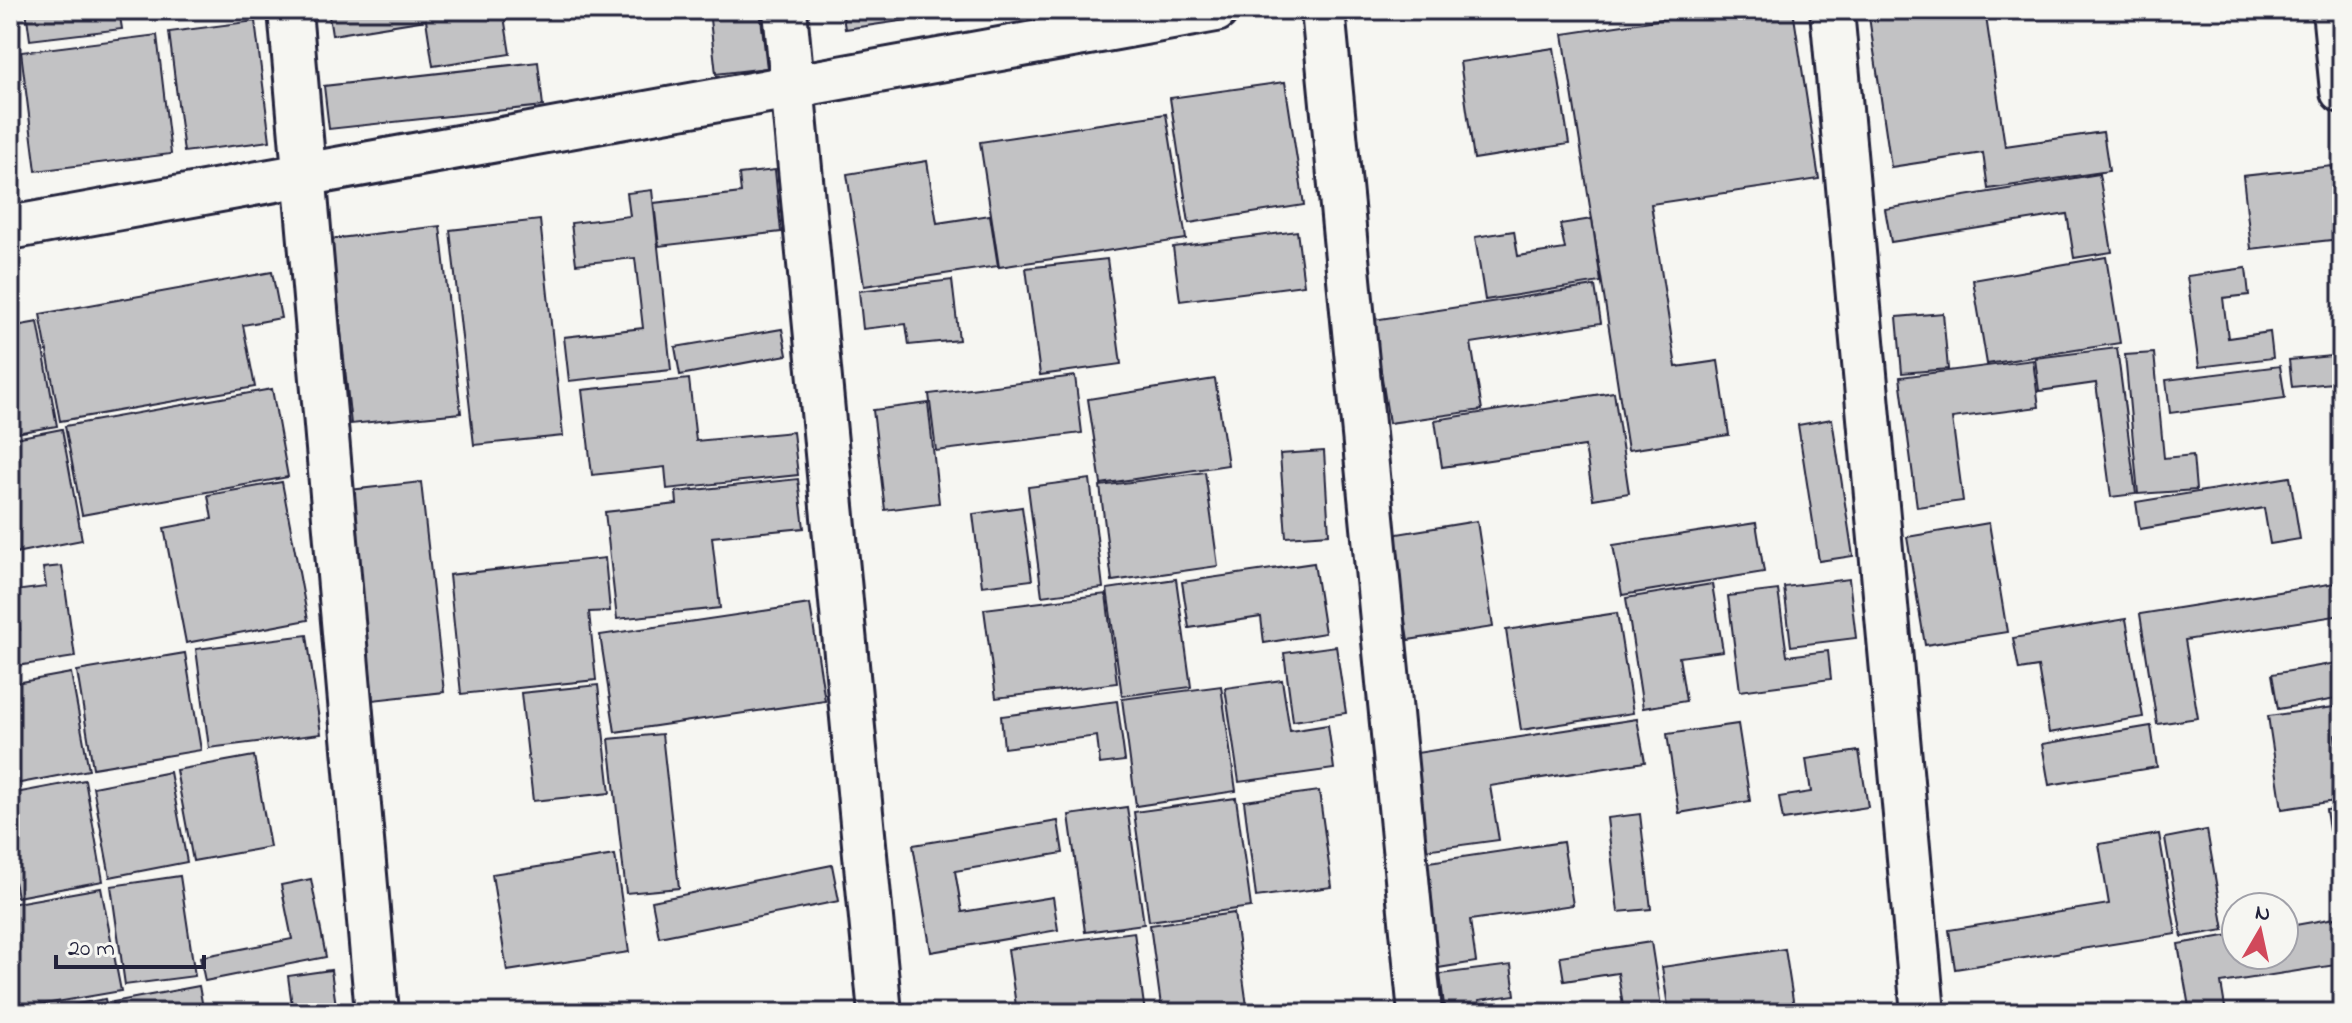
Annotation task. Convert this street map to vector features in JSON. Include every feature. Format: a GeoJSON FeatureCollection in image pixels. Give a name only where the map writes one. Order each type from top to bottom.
{"type":"FeatureCollection","features":[{"type":"Feature","properties":{"kind":"street"},"geometry":{"type":"LineString","coordinates":[[290,10],[377,1013]]}},
{"type":"Feature","properties":{"kind":"street"},"geometry":{"type":"LineString","coordinates":[[785,10],[880,1013]]}},
{"type":"Feature","properties":{"kind":"street"},"geometry":{"type":"LineString","coordinates":[[10,228],[1216,10]]}},
{"type":"Feature","properties":{"kind":"street"},"geometry":{"type":"LineString","coordinates":[[1323,10],[1420,1013]]}},
{"type":"Feature","properties":{"kind":"street"},"geometry":{"type":"LineString","coordinates":[[1832,10],[1923,1013]]}},
{"type":"Feature","properties":{"kind":"street"},"geometry":{"type":"LineString","coordinates":[[2334,10],[2342,91]]}},
{"type":"Feature","properties":{"kind":"building"},"geometry":{"type":"Polygon","coordinates":[[[26,10],[119,10],[122,29],[30,40],[26,10]]]}},
{"type":"Feature","properties":{"kind":"building"},"geometry":{"type":"Polygon","coordinates":[[[328,10],[503,10],[510,54],[433,66],[426,20],[332,35],[328,10]]]}},
{"type":"Feature","properties":{"kind":"building"},"geometry":{"type":"Polygon","coordinates":[[[709,10],[760,10],[767,68],[716,74],[709,10]]]}},
{"type":"Feature","properties":{"kind":"building"},"geometry":{"type":"Polygon","coordinates":[[[842,10],[941,10],[942,15],[845,29],[842,10]]]}},
{"type":"Feature","properties":{"kind":"building"},"geometry":{"type":"Polygon","coordinates":[[[951,10],[1028,10],[953,21],[951,10]]]}},
{"type":"Feature","properties":{"kind":"building"},"geometry":{"type":"Polygon","coordinates":[[[1723,10],[1793,10],[1819,179],[1651,204],[1676,367],[1718,361],[1729,435],[1628,450],[1563,34],[1723,10]]]}},
{"type":"Feature","properties":{"kind":"building"},"geometry":{"type":"Polygon","coordinates":[[[1868,10],[1985,10],[2005,146],[2103,132],[2109,171],[1988,189],[1983,153],[1891,167],[1868,10]]]}},
{"type":"Feature","properties":{"kind":"building"},"geometry":{"type":"Polygon","coordinates":[[[255,21],[270,141],[184,152],[169,32],[255,21]]]}},
{"type":"Feature","properties":{"kind":"building"},"geometry":{"type":"Polygon","coordinates":[[[157,35],[171,154],[36,171],[21,52],[157,35]]]}},
{"type":"Feature","properties":{"kind":"building"},"geometry":{"type":"Polygon","coordinates":[[[1554,48],[1569,144],[1474,159],[1460,62],[1554,48]]]}},
{"type":"Feature","properties":{"kind":"building"},"geometry":{"type":"Polygon","coordinates":[[[538,62],[543,106],[329,129],[324,86],[538,62]]]}},
{"type":"Feature","properties":{"kind":"building"},"geometry":{"type":"Polygon","coordinates":[[[1285,82],[1304,205],[1189,223],[1170,98],[1285,82]]]}},
{"type":"Feature","properties":{"kind":"building"},"geometry":{"type":"Polygon","coordinates":[[[10,96],[20,176],[10,178],[10,96]]]}},
{"type":"Feature","properties":{"kind":"building"},"geometry":{"type":"Polygon","coordinates":[[[1166,114],[1186,239],[999,267],[980,142],[1166,114]]]}},
{"type":"Feature","properties":{"kind":"building"},"geometry":{"type":"Polygon","coordinates":[[[927,161],[937,223],[990,215],[998,266],[864,286],[847,174],[927,161]]]}},
{"type":"Feature","properties":{"kind":"building"},"geometry":{"type":"Polygon","coordinates":[[[2332,166],[2340,239],[2251,249],[2243,176],[2332,166]]]}},
{"type":"Feature","properties":{"kind":"building"},"geometry":{"type":"Polygon","coordinates":[[[775,170],[781,232],[659,246],[654,203],[741,193],[739,174],[775,170]]]}},
{"type":"Feature","properties":{"kind":"building"},"geometry":{"type":"Polygon","coordinates":[[[2099,174],[2112,252],[2074,258],[2067,214],[1891,242],[1885,209],[2099,174]]]}},
{"type":"Feature","properties":{"kind":"building"},"geometry":{"type":"Polygon","coordinates":[[[652,190],[671,370],[569,381],[564,337],[643,328],[635,258],[576,264],[571,223],[630,216],[627,193],[652,190]]]}},
{"type":"Feature","properties":{"kind":"building"},"geometry":{"type":"Polygon","coordinates":[[[1592,219],[1601,282],[1485,300],[1475,237],[1514,231],[1518,256],[1565,249],[1560,224],[1592,219]]]}},
{"type":"Feature","properties":{"kind":"building"},"geometry":{"type":"Polygon","coordinates":[[[540,220],[563,436],[474,445],[450,230],[540,220]]]}},
{"type":"Feature","properties":{"kind":"building"},"geometry":{"type":"Polygon","coordinates":[[[440,226],[461,413],[351,424],[331,239],[440,226]]]}},
{"type":"Feature","properties":{"kind":"building"},"geometry":{"type":"Polygon","coordinates":[[[1297,231],[1304,285],[1180,301],[1173,247],[1297,231]]]}},
{"type":"Feature","properties":{"kind":"building"},"geometry":{"type":"Polygon","coordinates":[[[2106,257],[2120,343],[1987,364],[1973,280],[2106,257]]]}},
{"type":"Feature","properties":{"kind":"building"},"geometry":{"type":"Polygon","coordinates":[[[1107,259],[1121,364],[1040,375],[1026,268],[1107,259]]]}},
{"type":"Feature","properties":{"kind":"building"},"geometry":{"type":"Polygon","coordinates":[[[2246,268],[2249,295],[2223,298],[2228,338],[2270,332],[2273,358],[2199,367],[2187,276],[2246,268]]]}},
{"type":"Feature","properties":{"kind":"building"},"geometry":{"type":"Polygon","coordinates":[[[272,272],[281,318],[243,325],[255,387],[60,421],[40,314],[272,272]]]}},
{"type":"Feature","properties":{"kind":"building"},"geometry":{"type":"Polygon","coordinates":[[[952,280],[959,340],[909,345],[906,324],[863,329],[859,291],[952,280]]]}},
{"type":"Feature","properties":{"kind":"building"},"geometry":{"type":"Polygon","coordinates":[[[1595,286],[1601,323],[1471,343],[1482,410],[1389,423],[1373,320],[1595,286]]]}},
{"type":"Feature","properties":{"kind":"building"},"geometry":{"type":"Polygon","coordinates":[[[1943,313],[1948,369],[1902,373],[1897,317],[1943,313]]]}},
{"type":"Feature","properties":{"kind":"building"},"geometry":{"type":"Polygon","coordinates":[[[38,322],[57,426],[10,434],[10,327],[38,322]]]}},
{"type":"Feature","properties":{"kind":"building"},"geometry":{"type":"Polygon","coordinates":[[[782,329],[787,355],[680,375],[675,347],[782,329]]]}},
{"type":"Feature","properties":{"kind":"building"},"geometry":{"type":"Polygon","coordinates":[[[2117,348],[2136,494],[2111,497],[2096,383],[2039,391],[2035,358],[2117,348]]]}},
{"type":"Feature","properties":{"kind":"building"},"geometry":{"type":"Polygon","coordinates":[[[2154,353],[2164,458],[2193,455],[2196,490],[2138,494],[2125,355],[2154,353]]]}},
{"type":"Feature","properties":{"kind":"building"},"geometry":{"type":"Polygon","coordinates":[[[2342,355],[2342,382],[2292,387],[2289,360],[2342,355]]]}},
{"type":"Feature","properties":{"kind":"building"},"geometry":{"type":"Polygon","coordinates":[[[2033,360],[2039,407],[1952,418],[1963,501],[1917,507],[1900,377],[2033,360]]]}},
{"type":"Feature","properties":{"kind":"building"},"geometry":{"type":"Polygon","coordinates":[[[2280,366],[2285,398],[2170,413],[2166,380],[2280,366]]]}},
{"type":"Feature","properties":{"kind":"building"},"geometry":{"type":"Polygon","coordinates":[[[1075,376],[1082,433],[936,451],[929,394],[1075,376]]]}},
{"type":"Feature","properties":{"kind":"building"},"geometry":{"type":"Polygon","coordinates":[[[689,379],[696,441],[793,432],[798,475],[667,489],[665,467],[592,475],[582,390],[689,379]]]}},
{"type":"Feature","properties":{"kind":"building"},"geometry":{"type":"Polygon","coordinates":[[[1215,379],[1228,465],[1101,484],[1088,399],[1215,379]]]}},
{"type":"Feature","properties":{"kind":"building"},"geometry":{"type":"Polygon","coordinates":[[[272,389],[288,477],[82,515],[65,426],[272,389]]]}},
{"type":"Feature","properties":{"kind":"building"},"geometry":{"type":"Polygon","coordinates":[[[1614,392],[1629,493],[1593,499],[1585,446],[1442,467],[1435,420],[1614,392]]]}},
{"type":"Feature","properties":{"kind":"building"},"geometry":{"type":"Polygon","coordinates":[[[928,403],[939,503],[885,510],[873,410],[928,403]]]}},
{"type":"Feature","properties":{"kind":"building"},"geometry":{"type":"Polygon","coordinates":[[[1832,419],[1853,556],[1819,561],[1798,425],[1832,419]]]}},
{"type":"Feature","properties":{"kind":"building"},"geometry":{"type":"Polygon","coordinates":[[[62,429],[82,540],[10,554],[10,439],[62,429]]]}},
{"type":"Feature","properties":{"kind":"building"},"geometry":{"type":"Polygon","coordinates":[[[1324,451],[1329,534],[1286,537],[1280,454],[1324,451]]]}},
{"type":"Feature","properties":{"kind":"building"},"geometry":{"type":"Polygon","coordinates":[[[1205,472],[1218,566],[1112,581],[1100,486],[1205,472]]]}},
{"type":"Feature","properties":{"kind":"building"},"geometry":{"type":"Polygon","coordinates":[[[2290,477],[2300,539],[2270,544],[2264,508],[2140,529],[2136,502],[2290,477]]]}},
{"type":"Feature","properties":{"kind":"building"},"geometry":{"type":"Polygon","coordinates":[[[798,479],[804,528],[712,537],[720,608],[617,619],[605,512],[677,504],[676,492],[798,479]]]}},
{"type":"Feature","properties":{"kind":"building"},"geometry":{"type":"Polygon","coordinates":[[[1090,479],[1103,588],[1042,596],[1028,487],[1090,479]]]}},
{"type":"Feature","properties":{"kind":"building"},"geometry":{"type":"Polygon","coordinates":[[[282,482],[308,620],[186,643],[164,528],[212,519],[208,495],[282,482]]]}},
{"type":"Feature","properties":{"kind":"building"},"geometry":{"type":"Polygon","coordinates":[[[421,482],[444,692],[373,700],[350,490],[421,482]]]}},
{"type":"Feature","properties":{"kind":"building"},"geometry":{"type":"Polygon","coordinates":[[[1022,507],[1032,580],[982,586],[973,514],[1022,507]]]}},
{"type":"Feature","properties":{"kind":"building"},"geometry":{"type":"Polygon","coordinates":[[[1477,521],[1493,627],[1408,640],[1391,535],[1477,521]]]}},
{"type":"Feature","properties":{"kind":"building"},"geometry":{"type":"Polygon","coordinates":[[[1756,523],[1764,572],[1622,595],[1613,545],[1756,523]]]}},
{"type":"Feature","properties":{"kind":"building"},"geometry":{"type":"Polygon","coordinates":[[[1989,523],[2007,632],[1925,645],[1907,537],[1989,523]]]}},
{"type":"Feature","properties":{"kind":"building"},"geometry":{"type":"Polygon","coordinates":[[[605,558],[610,611],[589,612],[596,680],[461,694],[449,575],[605,558]]]}},
{"type":"Feature","properties":{"kind":"building"},"geometry":{"type":"Polygon","coordinates":[[[1314,563],[1325,633],[1264,643],[1261,617],[1189,628],[1182,582],[1314,563]]]}},
{"type":"Feature","properties":{"kind":"building"},"geometry":{"type":"Polygon","coordinates":[[[62,566],[75,657],[10,667],[10,632],[20,630],[14,591],[46,587],[43,568],[62,566]]]}},
{"type":"Feature","properties":{"kind":"building"},"geometry":{"type":"Polygon","coordinates":[[[1176,579],[1191,687],[1122,696],[1107,589],[1176,579]]]}},
{"type":"Feature","properties":{"kind":"building"},"geometry":{"type":"Polygon","coordinates":[[[1849,579],[1856,638],[1791,646],[1784,587],[1849,579]]]}},
{"type":"Feature","properties":{"kind":"building"},"geometry":{"type":"Polygon","coordinates":[[[2342,582],[2342,615],[2185,640],[2198,718],[2157,724],[2140,614],[2342,582]]]}},
{"type":"Feature","properties":{"kind":"building"},"geometry":{"type":"Polygon","coordinates":[[[1712,584],[1723,651],[1679,657],[1686,701],[1643,708],[1626,598],[1712,584]]]}},
{"type":"Feature","properties":{"kind":"building"},"geometry":{"type":"Polygon","coordinates":[[[1778,590],[1787,656],[1828,651],[1831,679],[1740,691],[1728,596],[1778,590]]]}},
{"type":"Feature","properties":{"kind":"building"},"geometry":{"type":"Polygon","coordinates":[[[1106,594],[1117,683],[996,698],[984,609],[1106,594]]]}},
{"type":"Feature","properties":{"kind":"building"},"geometry":{"type":"Polygon","coordinates":[[[810,604],[825,701],[615,732],[600,635],[810,604]]]}},
{"type":"Feature","properties":{"kind":"building"},"geometry":{"type":"Polygon","coordinates":[[[1617,613],[1633,713],[1521,730],[1506,630],[1617,613]]]}},
{"type":"Feature","properties":{"kind":"building"},"geometry":{"type":"Polygon","coordinates":[[[2126,619],[2143,717],[2049,733],[2038,667],[2019,670],[2013,638],[2126,619]]]}},
{"type":"Feature","properties":{"kind":"building"},"geometry":{"type":"Polygon","coordinates":[[[307,635],[321,734],[209,748],[196,649],[307,635]]]}},
{"type":"Feature","properties":{"kind":"building"},"geometry":{"type":"Polygon","coordinates":[[[1336,646],[1346,713],[1293,721],[1284,653],[1336,646]]]}},
{"type":"Feature","properties":{"kind":"building"},"geometry":{"type":"Polygon","coordinates":[[[185,653],[201,750],[93,768],[77,671],[185,653]]]}},
{"type":"Feature","properties":{"kind":"building"},"geometry":{"type":"Polygon","coordinates":[[[2342,662],[2342,698],[2278,709],[2272,674],[2342,662]]]}},
{"type":"Feature","properties":{"kind":"building"},"geometry":{"type":"Polygon","coordinates":[[[71,673],[89,770],[10,785],[10,684],[71,673]]]}},
{"type":"Feature","properties":{"kind":"building"},"geometry":{"type":"Polygon","coordinates":[[[1282,680],[1290,731],[1328,725],[1334,769],[1239,782],[1225,688],[1282,680]]]}},
{"type":"Feature","properties":{"kind":"building"},"geometry":{"type":"Polygon","coordinates":[[[598,685],[610,793],[533,801],[521,693],[598,685]]]}},
{"type":"Feature","properties":{"kind":"building"},"geometry":{"type":"Polygon","coordinates":[[[1221,686],[1236,791],[1136,806],[1122,699],[1221,686]]]}},
{"type":"Feature","properties":{"kind":"building"},"geometry":{"type":"Polygon","coordinates":[[[1117,701],[1125,761],[1100,764],[1097,736],[1004,748],[1001,716],[1117,701]]]}},
{"type":"Feature","properties":{"kind":"building"},"geometry":{"type":"Polygon","coordinates":[[[2342,706],[2342,734],[2335,735],[2342,800],[2282,809],[2268,716],[2342,706]]]}},
{"type":"Feature","properties":{"kind":"building"},"geometry":{"type":"Polygon","coordinates":[[[1637,719],[1645,762],[1490,786],[1499,840],[1425,850],[1410,754],[1637,719]]]}},
{"type":"Feature","properties":{"kind":"building"},"geometry":{"type":"Polygon","coordinates":[[[1738,724],[1750,801],[1679,813],[1667,734],[1738,724]]]}},
{"type":"Feature","properties":{"kind":"building"},"geometry":{"type":"Polygon","coordinates":[[[2151,726],[2157,767],[2049,785],[2042,744],[2151,726]]]}},
{"type":"Feature","properties":{"kind":"building"},"geometry":{"type":"Polygon","coordinates":[[[662,734],[679,888],[626,893],[609,739],[662,734]]]}},
{"type":"Feature","properties":{"kind":"building"},"geometry":{"type":"Polygon","coordinates":[[[1859,751],[1868,807],[1783,820],[1779,797],[1811,792],[1806,759],[1859,751]]]}},
{"type":"Feature","properties":{"kind":"building"},"geometry":{"type":"Polygon","coordinates":[[[254,756],[270,847],[193,861],[176,770],[254,756]]]}},
{"type":"Feature","properties":{"kind":"building"},"geometry":{"type":"Polygon","coordinates":[[[170,772],[187,862],[110,877],[93,787],[170,772]]]}},
{"type":"Feature","properties":{"kind":"building"},"geometry":{"type":"Polygon","coordinates":[[[85,780],[103,881],[17,897],[10,860],[10,794],[85,780]]]}},
{"type":"Feature","properties":{"kind":"building"},"geometry":{"type":"Polygon","coordinates":[[[1319,791],[1332,887],[1256,897],[1244,801],[1319,791]]]}},
{"type":"Feature","properties":{"kind":"building"},"geometry":{"type":"Polygon","coordinates":[[[1236,798],[1251,907],[1149,921],[1134,812],[1236,798]]]}},
{"type":"Feature","properties":{"kind":"building"},"geometry":{"type":"Polygon","coordinates":[[[1127,807],[1144,924],[1085,932],[1069,815],[1127,807]]]}},
{"type":"Feature","properties":{"kind":"building"},"geometry":{"type":"Polygon","coordinates":[[[2342,808],[2342,828],[2329,830],[2326,810],[2342,808]]]}},
{"type":"Feature","properties":{"kind":"building"},"geometry":{"type":"Polygon","coordinates":[[[1640,814],[1651,909],[1618,912],[1607,818],[1640,814]]]}},
{"type":"Feature","properties":{"kind":"building"},"geometry":{"type":"Polygon","coordinates":[[[1058,821],[1063,853],[955,871],[962,912],[1053,897],[1058,930],[931,952],[913,845],[1058,821]]]}},
{"type":"Feature","properties":{"kind":"building"},"geometry":{"type":"Polygon","coordinates":[[[2207,830],[2220,906],[2220,931],[2182,937],[2165,838],[2207,830]]]}},
{"type":"Feature","properties":{"kind":"building"},"geometry":{"type":"Polygon","coordinates":[[[2159,834],[2176,934],[1955,969],[1949,930],[2109,904],[2099,844],[2159,834]]]}},
{"type":"Feature","properties":{"kind":"building"},"geometry":{"type":"Polygon","coordinates":[[[1563,842],[1573,905],[1470,920],[1476,962],[1432,969],[1415,864],[1563,842]]]}},
{"type":"Feature","properties":{"kind":"building"},"geometry":{"type":"Polygon","coordinates":[[[615,855],[629,952],[507,971],[492,874],[615,855]]]}},
{"type":"Feature","properties":{"kind":"building"},"geometry":{"type":"Polygon","coordinates":[[[832,865],[839,901],[659,937],[652,901],[832,865]]]}},
{"type":"Feature","properties":{"kind":"building"},"geometry":{"type":"Polygon","coordinates":[[[2342,866],[2342,907],[2340,907],[2334,867],[2342,866]]]}},
{"type":"Feature","properties":{"kind":"building"},"geometry":{"type":"Polygon","coordinates":[[[180,876],[195,976],[125,985],[111,886],[180,876]]]}},
{"type":"Feature","properties":{"kind":"building"},"geometry":{"type":"Polygon","coordinates":[[[311,879],[326,957],[205,981],[200,957],[292,939],[281,885],[311,879]]]}},
{"type":"Feature","properties":{"kind":"building"},"geometry":{"type":"Polygon","coordinates":[[[101,888],[121,991],[10,1010],[10,904],[101,888]]]}},
{"type":"Feature","properties":{"kind":"building"},"geometry":{"type":"Polygon","coordinates":[[[1234,913],[1248,1013],[1162,1013],[1150,925],[1234,913]]]}},
{"type":"Feature","properties":{"kind":"building"},"geometry":{"type":"Polygon","coordinates":[[[2335,918],[2342,964],[2300,971],[2300,924],[2335,918]]]}},
{"type":"Feature","properties":{"kind":"building"},"geometry":{"type":"Polygon","coordinates":[[[1134,932],[1145,1013],[1017,1013],[1008,949],[1134,932]]]}},
{"type":"Feature","properties":{"kind":"building"},"geometry":{"type":"Polygon","coordinates":[[[2220,937],[2220,971],[2297,971],[2221,983],[2226,1013],[2190,1013],[2178,944],[2220,937]]]}},
{"type":"Feature","properties":{"kind":"building"},"geometry":{"type":"Polygon","coordinates":[[[1651,942],[1662,1013],[1624,1013],[1618,973],[1564,981],[1560,956],[1651,942]]]}},
{"type":"Feature","properties":{"kind":"building"},"geometry":{"type":"Polygon","coordinates":[[[1785,949],[1795,1013],[1669,1013],[1662,967],[1785,949]]]}},
{"type":"Feature","properties":{"kind":"building"},"geometry":{"type":"Polygon","coordinates":[[[1511,965],[1515,995],[1479,1000],[1481,1013],[1445,1013],[1440,974],[1511,965]]]}},
{"type":"Feature","properties":{"kind":"building"},"geometry":{"type":"Polygon","coordinates":[[[331,970],[337,1013],[293,1013],[288,976],[331,970]]]}},
{"type":"Feature","properties":{"kind":"building"},"geometry":{"type":"Polygon","coordinates":[[[199,986],[204,1013],[115,1013],[113,1002],[199,986]]]}},
{"type":"Feature","properties":{"kind":"building"},"geometry":{"type":"Polygon","coordinates":[[[105,999],[108,1013],[28,1013],[105,999]]]}},
{"type":"Feature","properties":{"kind":"building"},"geometry":{"type":"Polygon","coordinates":[[[1881,1004],[1883,1013],[1826,1013],[1881,1004]]]}}]}
